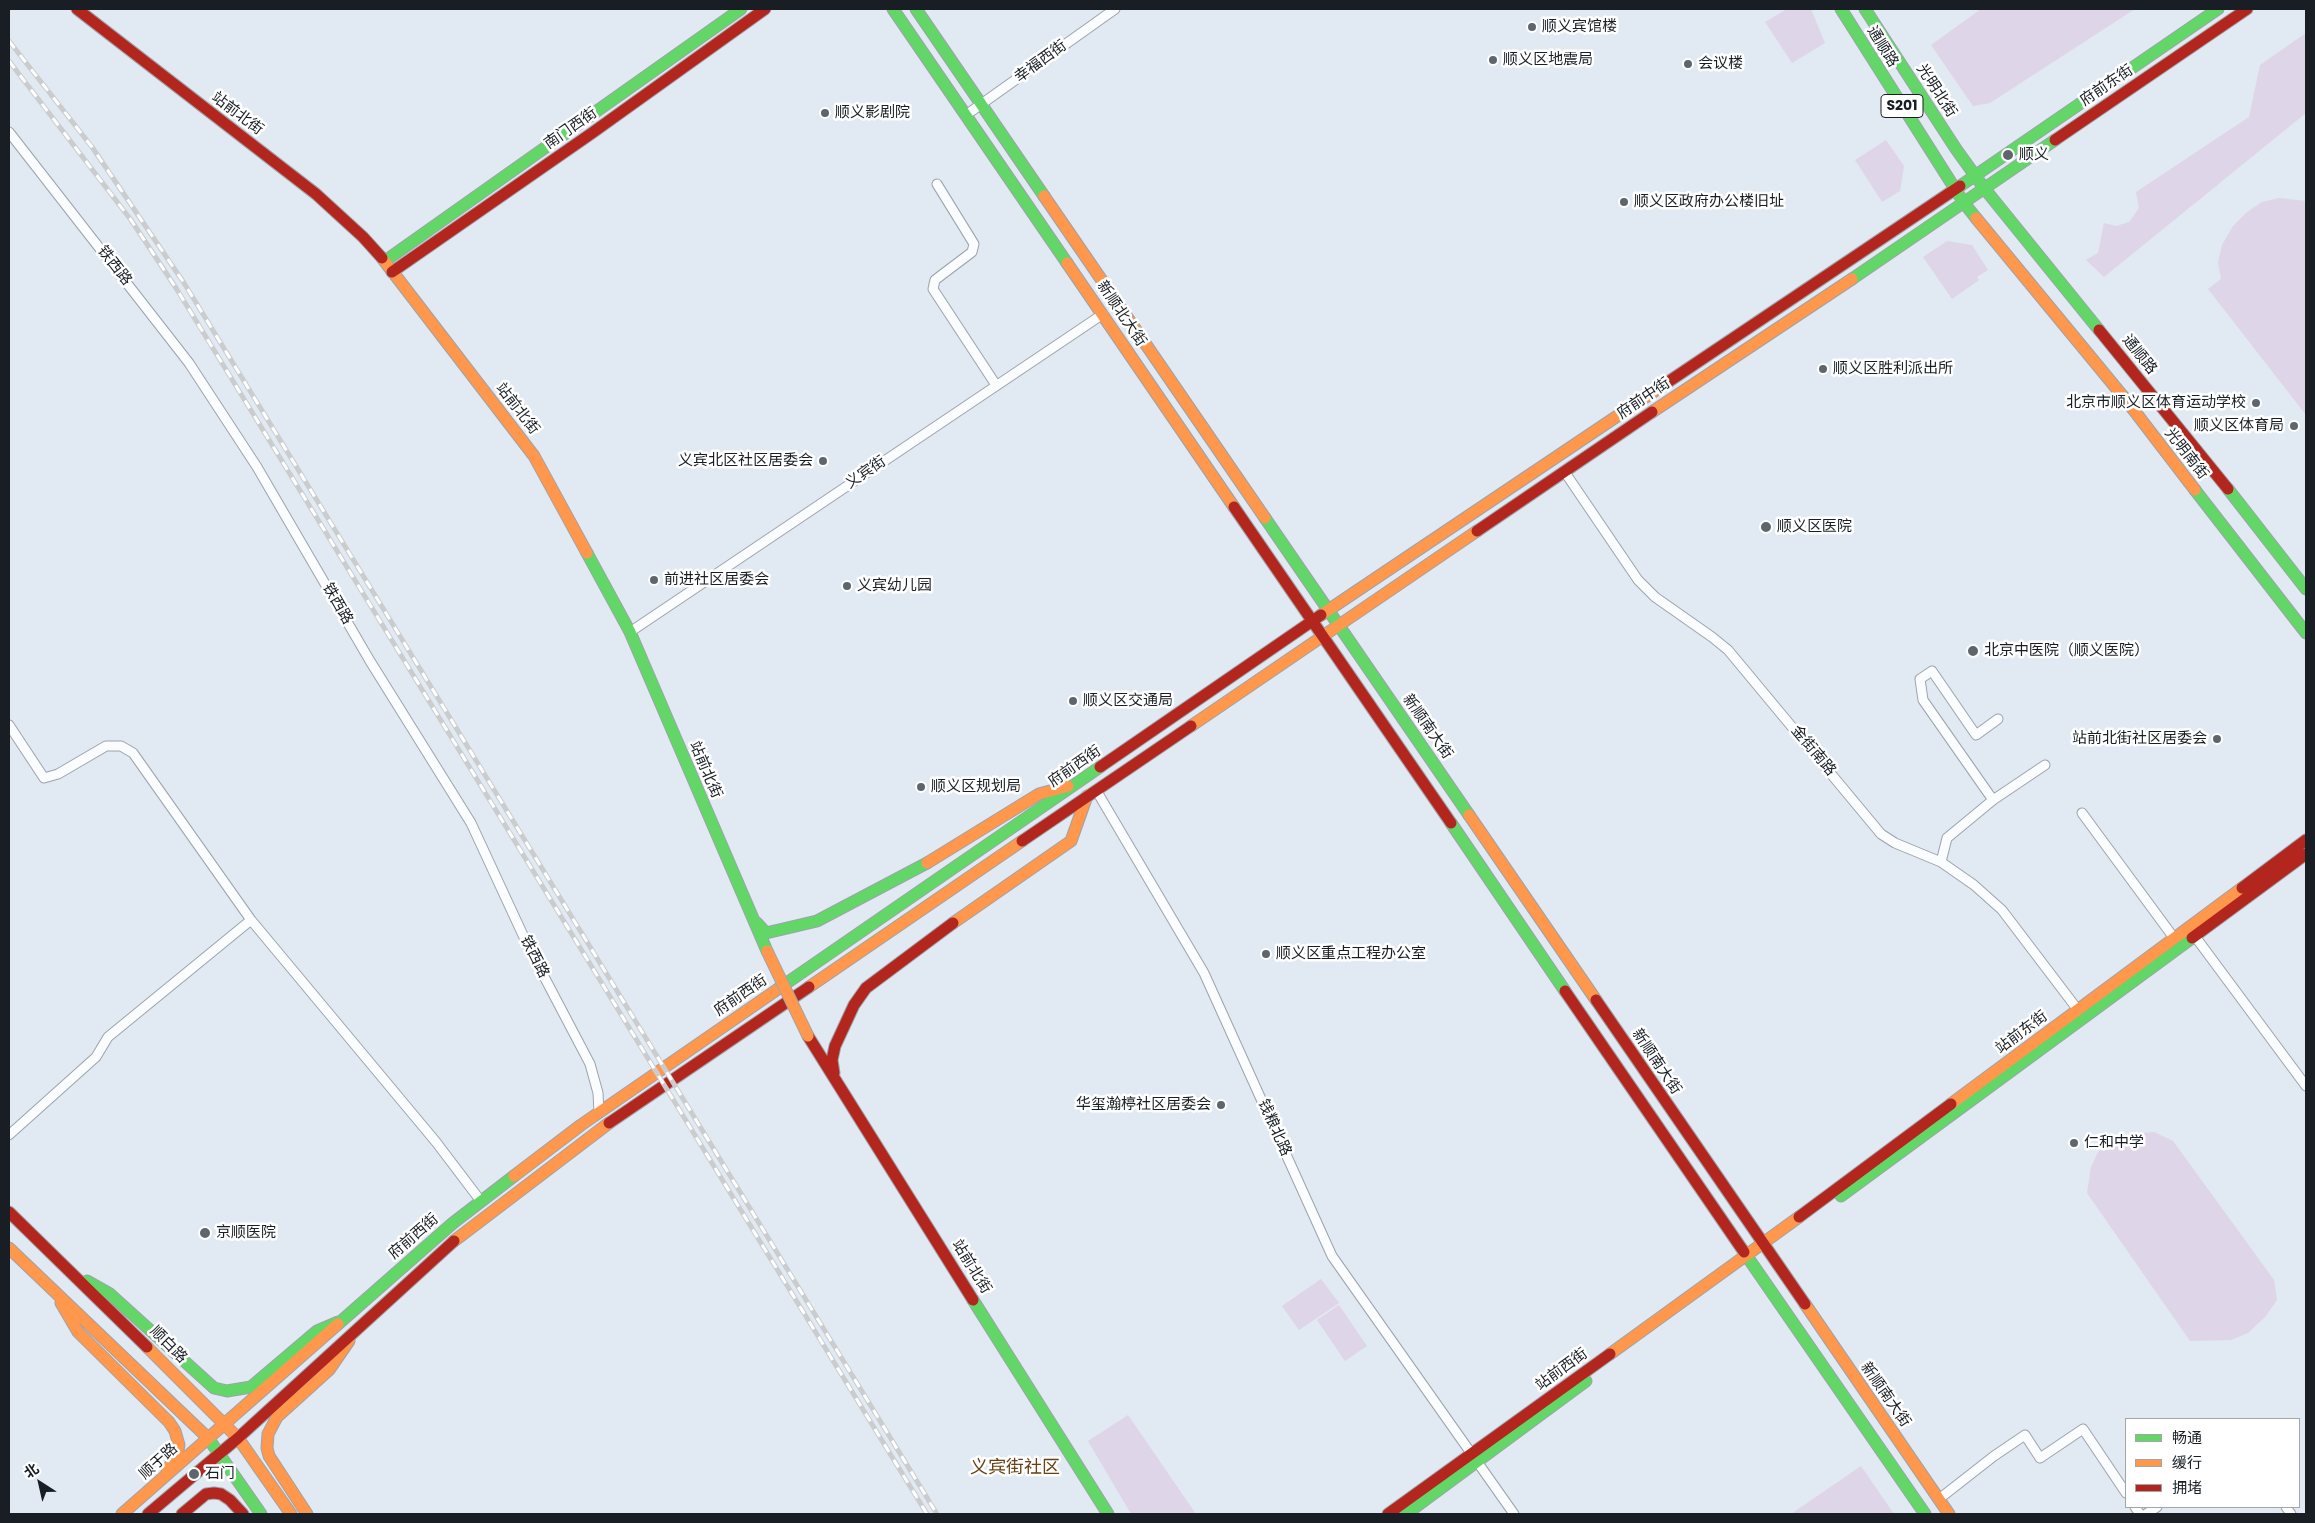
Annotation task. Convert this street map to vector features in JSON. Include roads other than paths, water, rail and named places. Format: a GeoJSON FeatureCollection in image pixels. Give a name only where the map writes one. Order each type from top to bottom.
{"type":"FeatureCollection","features":[{"type":"Feature","properties":{"kind":"main road","name":"站前北街"},"geometry":{"type":"LineString","coordinates":[[77,9],[316,194],[363,237],[385,261],[534,456],[630,632],[767,951],[808,1036],[1108,1514]]}},
{"type":"Feature","properties":{"kind":"main road","name":"南门西街"},"geometry":{"type":"LineString","coordinates":[[385,261],[584,122],[741,9]]}},
{"type":"Feature","properties":{"kind":"main road","name":"南门西街"},"geometry":{"type":"LineString","coordinates":[[392,272],[592,133],[765,9]]}},
{"type":"Feature","properties":{"kind":"main road"},"geometry":{"type":"LineString","coordinates":[[750,20],[777,9]]}},
{"type":"Feature","properties":{"kind":"main road"},"geometry":{"type":"LineString","coordinates":[[888,9],[901,28],[921,49]]}},
{"type":"Feature","properties":{"kind":"main road","name":"新顺北大街"},"geometry":{"type":"LineString","coordinates":[[894,9],[1322,637]]}},
{"type":"Feature","properties":{"kind":"main road","name":"新顺北大街"},"geometry":{"type":"LineString","coordinates":[[916,9],[1339,625]]}},
{"type":"Feature","properties":{"kind":"main road"},"geometry":{"type":"LineString","coordinates":[[928,9],[938,39]]}},
{"type":"Feature","properties":{"kind":"main road","name":"通顺路"},"geometry":{"type":"LineString","coordinates":[[1841,9],[1964,203]]}},
{"type":"Feature","properties":{"kind":"main road","name":"光明北街"},"geometry":{"type":"LineString","coordinates":[[1865,9],[1984,188]]}},
{"type":"Feature","properties":{"kind":"main road","name":"府前东街"},"geometry":{"type":"LineString","coordinates":[[1974,174],[2218,9]]}},
{"type":"Feature","properties":{"kind":"main road","name":"府前东街"},"geometry":{"type":"LineString","coordinates":[[1984,188],[2242,10]]}},
{"type":"Feature","properties":{"kind":"main road","name":"府前中街"},"geometry":{"type":"LineString","coordinates":[[1311,621],[1974,174]]}},
{"type":"Feature","properties":{"kind":"main road","name":"通顺路"},"geometry":{"type":"LineString","coordinates":[[1984,188],[2306,589]]}},
{"type":"Feature","properties":{"kind":"main road","name":"府前中街"},"geometry":{"type":"LineString","coordinates":[[1322,637],[1564,471],[1984,188]]}},
{"type":"Feature","properties":{"kind":"main road","name":"光明南街"},"geometry":{"type":"LineString","coordinates":[[1964,203],[2119,393],[2306,633]]}},
{"type":"Feature","properties":{"kind":"main road","name":"府前西街"},"geometry":{"type":"LineString","coordinates":[[212,1435],[480,1200],[598,1113],[1311,621]]}},
{"type":"Feature","properties":{"kind":"main road","name":"新顺南大街"},"geometry":{"type":"LineString","coordinates":[[1339,625],[1756,1253],[1925,1514]]}},
{"type":"Feature","properties":{"kind":"main road","name":"府前西街"},"geometry":{"type":"LineString","coordinates":[[220,1454],[463,1233],[548,1167],[1322,637]]}},
{"type":"Feature","properties":{"kind":"main road","name":"新顺南大街"},"geometry":{"type":"LineString","coordinates":[[1322,637],[1756,1253],[1949,1514]]}},
{"type":"Feature","properties":{"kind":"main road"},"geometry":{"type":"LineString","coordinates":[[753,919],[766,933],[817,921],[919,868],[1039,794],[1078,783]]}},
{"type":"Feature","properties":{"kind":"main road"},"geometry":{"type":"LineString","coordinates":[[839,1086],[833,1071],[832,1060],[835,1046],[854,1005],[866,988],[911,953],[1072,841],[1092,793]]}},
{"type":"Feature","properties":{"kind":"main road","name":"站前东街"},"geometry":{"type":"LineString","coordinates":[[1756,1253],[2306,840]]}},
{"type":"Feature","properties":{"kind":"main road","name":"站前东街"},"geometry":{"type":"LineString","coordinates":[[1756,1253],[2195,937],[2306,854]]}},
{"type":"Feature","properties":{"kind":"main road","name":"顺白路"},"geometry":{"type":"LineString","coordinates":[[9,1212],[79,1278],[225,1423],[238,1438],[291,1514]]}},
{"type":"Feature","properties":{"kind":"main road"},"geometry":{"type":"LineString","coordinates":[[9,1248],[212,1435],[220,1454],[261,1514]]}},
{"type":"Feature","properties":{"kind":"main road","name":"站前西街"},"geometry":{"type":"LineString","coordinates":[[1388,1514],[1474,1458],[1756,1253]]}},
{"type":"Feature","properties":{"kind":"main road"},"geometry":{"type":"LineString","coordinates":[[79,1278],[92,1282],[110,1294],[214,1388],[227,1391],[251,1387],[317,1330],[341,1322]]}},
{"type":"Feature","properties":{"kind":"main road"},"geometry":{"type":"LineString","coordinates":[[57,1294],[78,1332],[160,1412],[175,1431],[179,1445],[177,1455],[146,1494]]}},
{"type":"Feature","properties":{"kind":"main road"},"geometry":{"type":"LineString","coordinates":[[307,1514],[269,1456],[267,1448],[268,1434],[280,1413],[335,1363],[354,1333]]}},
{"type":"Feature","properties":{"kind":"main road","name":"顺于路"},"geometry":{"type":"LineString","coordinates":[[122,1514],[212,1435]]}},
{"type":"Feature","properties":{"kind":"main road"},"geometry":{"type":"LineString","coordinates":[[148,1514],[220,1454]]}},
{"type":"Feature","properties":{"kind":"main road","name":"站前西街"},"geometry":{"type":"LineString","coordinates":[[1406,1514],[1474,1458]]}},
{"type":"Feature","properties":{"kind":"main road"},"geometry":{"type":"LineString","coordinates":[[182,1514],[206,1494],[214,1493],[222,1494],[243,1514]]}},
{"type":"Feature","properties":{"kind":"street","name":"幸福西街"},"geometry":{"type":"LineString","coordinates":[[966,115],[1115,9]]}},
{"type":"Feature","properties":{"kind":"street","name":"铁西路"},"geometry":{"type":"LineString","coordinates":[[9,132],[189,363],[257,467],[370,661],[471,824],[528,946],[590,1064],[598,1093],[598,1113]]}},
{"type":"Feature","properties":{"kind":"street"},"geometry":{"type":"LineString","coordinates":[[936,184],[974,244],[972,252],[935,280],[933,289],[996,385]]}},
{"type":"Feature","properties":{"kind":"street","name":"义宾街"},"geometry":{"type":"LineString","coordinates":[[630,632],[1103,314]]}},
{"type":"Feature","properties":{"kind":"street","name":"金街南路"},"geometry":{"type":"LineString","coordinates":[[1564,471],[1638,580],[1655,597],[1712,636],[1728,650],[1881,834],[1895,843],[1941,862],[1974,885],[2002,910],[2078,1010]]}},
{"type":"Feature","properties":{"kind":"street"},"geometry":{"type":"LineString","coordinates":[[1993,800],[1923,700],[1920,679],[1932,671],[1976,735],[1998,719]]}},
{"type":"Feature","properties":{"kind":"street"},"geometry":{"type":"LineString","coordinates":[[9,725],[44,778],[58,774],[106,746],[121,746],[133,753],[251,920],[436,1142],[480,1200]]}},
{"type":"Feature","properties":{"kind":"street"},"geometry":{"type":"LineString","coordinates":[[1941,862],[1947,838],[1993,800],[2045,765]]}},
{"type":"Feature","properties":{"kind":"street","name":"钱粮北路"},"geometry":{"type":"LineString","coordinates":[[1092,793],[1204,973],[1332,1256],[1514,1514]]}},
{"type":"Feature","properties":{"kind":"street"},"geometry":{"type":"LineString","coordinates":[[2082,813],[2174,938]]}},
{"type":"Feature","properties":{"kind":"street"},"geometry":{"type":"LineString","coordinates":[[9,1135],[96,1057],[108,1038],[251,920]]}},
{"type":"Feature","properties":{"kind":"street"},"geometry":{"type":"LineString","coordinates":[[2188,927],[2306,1086]]}},
{"type":"Feature","properties":{"kind":"street"},"geometry":{"type":"LineString","coordinates":[[1939,1500],[2025,1435],[2040,1458],[2083,1429],[2125,1492]]}},
{"type":"Feature","properties":{"kind":"railway"},"geometry":{"type":"LineString","coordinates":[[9,41],[92,147],[184,283],[937,1514]]}},
{"type":"Feature","properties":{"kind":"railway"},"geometry":{"type":"LineString","coordinates":[[9,61],[131,220],[176,288],[927,1514]]}},
{"type":"Feature","properties":{"kind":"place","name":"顺义宾馆楼"},"geometry":{"type":"Point","coordinates":[1532,27]}},
{"type":"Feature","properties":{"kind":"place","name":"顺义区地震局"},"geometry":{"type":"Point","coordinates":[1493,60]}},
{"type":"Feature","properties":{"kind":"place","name":"会议楼"},"geometry":{"type":"Point","coordinates":[1688,64]}},
{"type":"Feature","properties":{"kind":"place","name":"顺义影剧院"},"geometry":{"type":"Point","coordinates":[825,113]}},
{"type":"Feature","properties":{"kind":"place","name":"顺义"},"geometry":{"type":"Point","coordinates":[2008,155]}},
{"type":"Feature","properties":{"kind":"place","name":"顺义区政府办公楼旧址"},"geometry":{"type":"Point","coordinates":[1624,202]}},
{"type":"Feature","properties":{"kind":"place","name":"顺义区胜利派出所"},"geometry":{"type":"Point","coordinates":[1823,369]}},
{"type":"Feature","properties":{"kind":"place","name":"北京市顺义区体育运动学校"},"geometry":{"type":"Point","coordinates":[2256,403]}},
{"type":"Feature","properties":{"kind":"place","name":"顺义区体育局"},"geometry":{"type":"Point","coordinates":[2294,426]}},
{"type":"Feature","properties":{"kind":"place","name":"义宾北区社区居委会"},"geometry":{"type":"Point","coordinates":[823,461]}},
{"type":"Feature","properties":{"kind":"place","name":"顺义区医院"},"geometry":{"type":"Point","coordinates":[1766,527]}},
{"type":"Feature","properties":{"kind":"place","name":"前进社区居委会"},"geometry":{"type":"Point","coordinates":[654,580]}},
{"type":"Feature","properties":{"kind":"place","name":"义宾幼儿园"},"geometry":{"type":"Point","coordinates":[847,586]}},
{"type":"Feature","properties":{"kind":"place","name":"北京中医院（顺义医院）"},"geometry":{"type":"Point","coordinates":[1973,651]}},
{"type":"Feature","properties":{"kind":"place","name":"顺义区交通局"},"geometry":{"type":"Point","coordinates":[1073,701]}},
{"type":"Feature","properties":{"kind":"place","name":"站前北街社区居委会"},"geometry":{"type":"Point","coordinates":[2217,739]}},
{"type":"Feature","properties":{"kind":"place","name":"顺义区规划局"},"geometry":{"type":"Point","coordinates":[921,787]}},
{"type":"Feature","properties":{"kind":"place","name":"顺义区重点工程办公室"},"geometry":{"type":"Point","coordinates":[1266,954]}},
{"type":"Feature","properties":{"kind":"place","name":"华玺瀚楟社区居委会"},"geometry":{"type":"Point","coordinates":[1221,1105]}},
{"type":"Feature","properties":{"kind":"place","name":"仁和中学"},"geometry":{"type":"Point","coordinates":[2074,1143]}},
{"type":"Feature","properties":{"kind":"place","name":"京顺医院"},"geometry":{"type":"Point","coordinates":[205,1233]}},
{"type":"Feature","properties":{"kind":"place","name":"石门"},"geometry":{"type":"Point","coordinates":[194,1474]}},
{"type":"Feature","properties":{"kind":"district","name":"义宾街社区"},"geometry":{"type":"Point","coordinates":[1015,1468]}}]}
